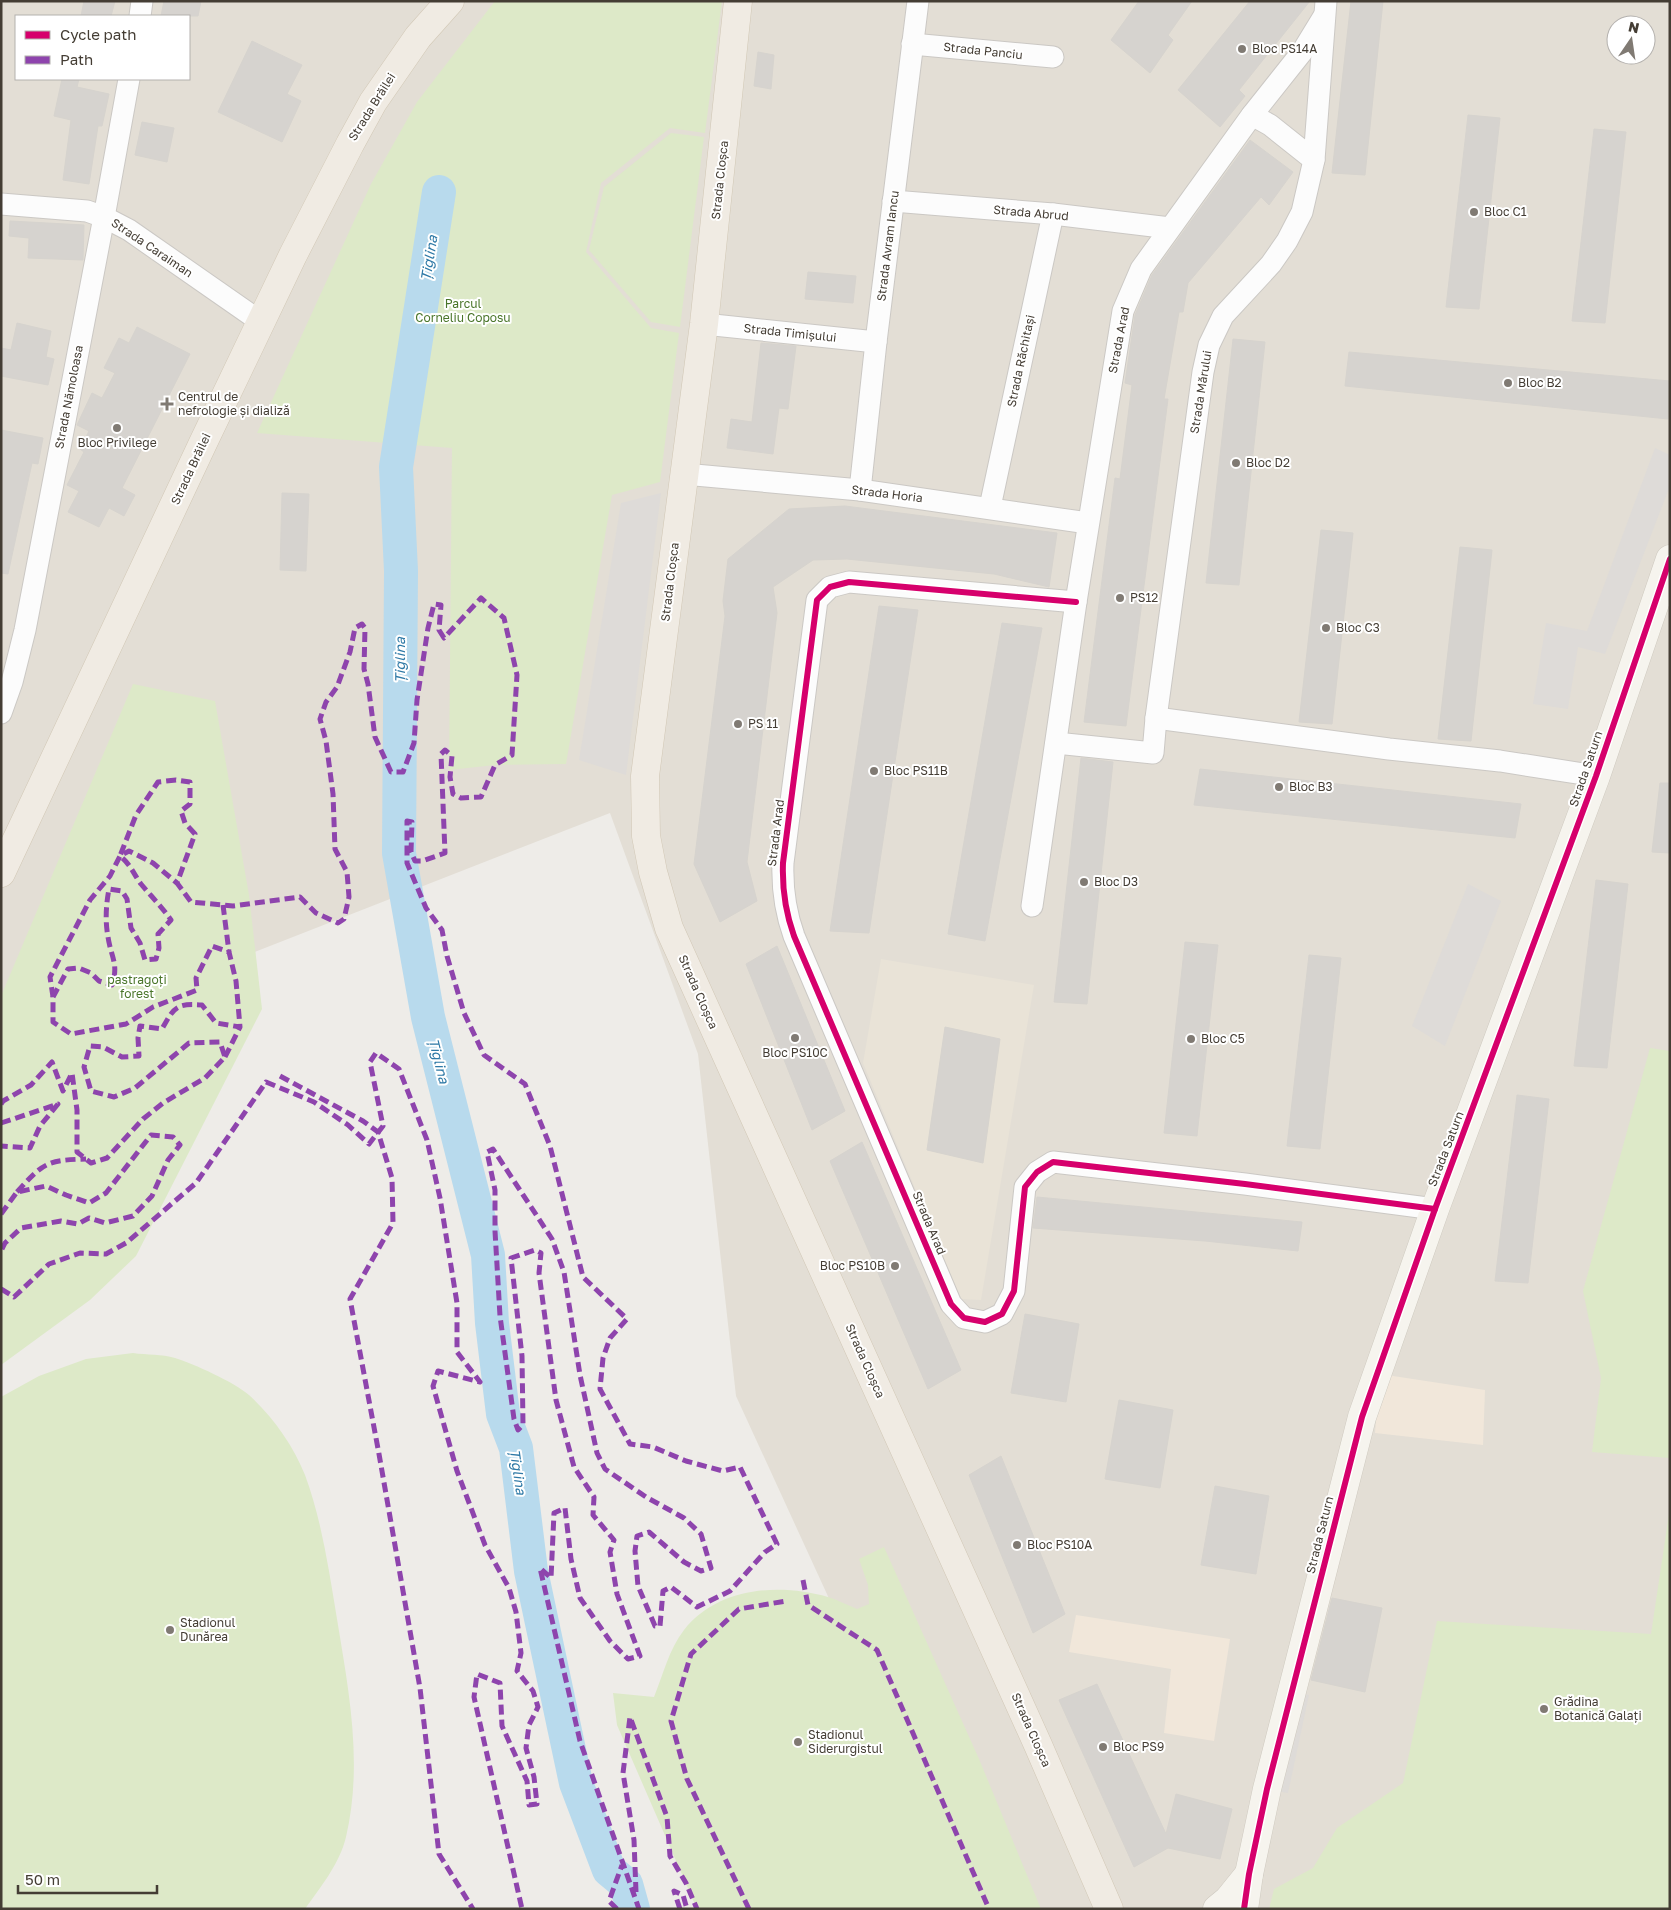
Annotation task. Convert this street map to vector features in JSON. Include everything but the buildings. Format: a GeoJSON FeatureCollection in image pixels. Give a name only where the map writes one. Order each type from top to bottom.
{"type":"FeatureCollection","features":[{"type":"Feature","properties":{"kind":"main road","name":"Strada Brăilei"},"geometry":{"type":"LineString","coordinates":[[1,873],[293,255],[373,102],[418,37],[450,1]]}},
{"type":"Feature","properties":{"kind":"main road","name":"Strada Cloșca"},"geometry":{"type":"LineString","coordinates":[[738,1],[704,324],[646,776],[646,836],[653,872],[669,928],[1026,1718],[1109,1909]]}},
{"type":"Feature","properties":{"kind":"street"},"geometry":{"type":"LineString","coordinates":[[140,15],[142,1]]}},
{"type":"Feature","properties":{"kind":"street","name":"Strada Avram Iancu"},"geometry":{"type":"LineString","coordinates":[[860,490],[876,342],[918,1]]}},
{"type":"Feature","properties":{"kind":"street","name":"Strada Arad"},"geometry":{"type":"LineString","coordinates":[[1032,906],[1088,523],[1123,311],[1141,269],[1252,115],[1302,52],[1325,9]]}},
{"type":"Feature","properties":{"kind":"street","name":"Strada Mărului"},"geometry":{"type":"LineString","coordinates":[[1056,743],[1153,753],[1156,718],[1203,372],[1209,344],[1224,316],[1271,264],[1287,241],[1302,212],[1314,160],[1325,9]]}},
{"type":"Feature","properties":{"kind":"street","name":"Strada Panciu"},"geometry":{"type":"LineString","coordinates":[[912,44],[1053,57]]}},
{"type":"Feature","properties":{"kind":"street","name":"Strada Nămoloasa"},"geometry":{"type":"LineString","coordinates":[[1,714],[12,682],[24,630],[104,216],[128,80]]}},
{"type":"Feature","properties":{"kind":"street"},"geometry":{"type":"LineString","coordinates":[[1252,115],[1270,125],[1314,160]]}},
{"type":"Feature","properties":{"kind":"street","name":"Strada Abrud"},"geometry":{"type":"LineString","coordinates":[[893,201],[1053,214],[1170,228]]}},
{"type":"Feature","properties":{"kind":"street","name":"Strada Caraiman"},"geometry":{"type":"LineString","coordinates":[[1,204],[87,211],[104,216],[129,230],[261,322]]}},
{"type":"Feature","properties":{"kind":"street","name":"Strada Răchitași"},"geometry":{"type":"LineString","coordinates":[[990,507],[1053,214]]}},
{"type":"Feature","properties":{"kind":"street","name":"Strada Timișului"},"geometry":{"type":"LineString","coordinates":[[704,324],[876,342]]}},
{"type":"Feature","properties":{"kind":"street","name":"Strada Horia"},"geometry":{"type":"LineString","coordinates":[[684,474],[860,490],[990,507],[1088,523]]}},
{"type":"Feature","properties":{"kind":"street","name":"Strada Saturn"},"geometry":{"type":"LineString","coordinates":[[1217,1909],[1228,1900],[1249,1874],[1273,1763],[1362,1418],[1435,1209],[1596,776],[1670,559]]}},
{"type":"Feature","properties":{"kind":"street","name":"Strada Arad"},"geometry":{"type":"LineString","coordinates":[[1076,602],[849,582],[830,586],[817,600],[783,863],[782,885],[786,915],[951,1304],[964,1318],[985,1322],[1002,1314],[1014,1291],[1025,1187],[1037,1172],[1053,1162],[1245,1184],[1435,1209]]}},
{"type":"Feature","properties":{"kind":"street"},"geometry":{"type":"LineString","coordinates":[[1156,718],[1389,750],[1500,761],[1596,776]]}},
{"type":"Feature","properties":{"kind":"street"},"geometry":{"type":"LineString","coordinates":[[1244,1909],[1249,1874]]}},
{"type":"Feature","properties":{"kind":"shaded area"},"geometry":{"type":"Polygon","coordinates":[[[1,1],[1670,1],[1670,1909],[967,1909],[888,1727],[736,1396],[698,1054],[610,813],[1,1051],[1,1]]]}},
{"type":"Feature","properties":{"kind":"shaded area"},"geometry":{"type":"Polygon","coordinates":[[[1655,448],[1670,455],[1670,486],[1605,654],[1578,647],[1568,709],[1533,704],[1546,623],[1587,631],[1655,448]]]}},
{"type":"Feature","properties":{"kind":"shaded area"},"geometry":{"type":"Polygon","coordinates":[[[661,493],[626,775],[579,760],[621,503],[661,493]]]}},
{"type":"Feature","properties":{"kind":"shaded area"},"geometry":{"type":"Polygon","coordinates":[[[1468,884],[1501,901],[1445,1046],[1412,1026],[1468,884]]]}},
{"type":"Feature","properties":{"kind":"shaded area"},"geometry":{"type":"Polygon","coordinates":[[[881,959],[1034,985],[981,1300],[961,1299],[863,1063],[881,959]]]}},
{"type":"Feature","properties":{"kind":"shaded area"},"geometry":{"type":"Polygon","coordinates":[[[1380,1374],[1485,1390],[1483,1445],[1375,1433],[1380,1374]]]}},
{"type":"Feature","properties":{"kind":"shaded area"},"geometry":{"type":"Polygon","coordinates":[[[1076,1615],[1230,1639],[1214,1741],[1164,1733],[1171,1669],[1069,1652],[1076,1615]]]}},
{"type":"Feature","properties":{"kind":"shaded area"},"geometry":{"type":"Polygon","coordinates":[[[1295,1691],[1309,1695],[1288,1793],[1271,1790],[1295,1691]]]}},
{"type":"Feature","properties":{"kind":"green space","name":"Parcul Corneliu Coposu"},"geometry":{"type":"Polygon","coordinates":[[[495,1],[722,1],[705,133],[670,128],[601,183],[586,252],[651,328],[679,333],[660,482],[612,495],[566,764],[495,765],[449,770],[452,448],[257,433],[371,184],[417,102],[495,1]]]}},
{"type":"Feature","properties":{"kind":"green space"},"geometry":{"type":"Polygon","coordinates":[[[671,133],[704,137],[680,327],[651,322],[589,250],[604,187],[671,133]]]}},
{"type":"Feature","properties":{"kind":"green space","name":"pastragoți forest"},"geometry":{"type":"Polygon","coordinates":[[[133,684],[215,701],[249,895],[262,1009],[136,1256],[90,1300],[1,1365],[1,996],[133,684]]]}},
{"type":"Feature","properties":{"kind":"green space"},"geometry":{"type":"Polygon","coordinates":[[[1650,1048],[1670,1051],[1670,1458],[1592,1452],[1601,1378],[1583,1291],[1650,1048]]]}},
{"type":"Feature","properties":{"kind":"green space","name":"Stadionul Dunărea"},"geometry":{"type":"Polygon","coordinates":[[[133,1353],[175,1358],[224,1379],[249,1395],[274,1422],[288,1442],[300,1464],[311,1492],[324,1546],[346,1674],[354,1755],[351,1810],[343,1847],[329,1875],[305,1909],[1,1909],[1,1397],[39,1376],[86,1359],[133,1353]]]}},
{"type":"Feature","properties":{"kind":"green space","name":"Grădina Botanică Galați"},"geometry":{"type":"Polygon","coordinates":[[[1670,1507],[1670,1909],[1269,1909],[1274,1889],[1313,1868],[1337,1828],[1403,1783],[1437,1621],[1651,1634],[1670,1507]]]}},
{"type":"Feature","properties":{"kind":"green space","name":"Stadionul Siderurgistul"},"geometry":{"type":"Polygon","coordinates":[[[884,1547],[979,1759],[1041,1909],[697,1909],[617,1725],[613,1693],[654,1697],[670,1654],[684,1630],[698,1616],[714,1605],[732,1597],[750,1592],[790,1590],[828,1597],[857,1609],[869,1604],[868,1585],[859,1559],[884,1547]]]}},
{"type":"Feature","properties":{"kind":"waterway","name":"Țiglina"},"geometry":{"type":"LineString","coordinates":[[439,192],[396,467],[401,571],[399,853],[428,1017],[488,1255],[492,1323],[503,1414],[516,1448],[531,1571],[576,1783],[609,1870],[626,1884],[633,1909]]}},
{"type":"Feature","properties":{"kind":"marked path"},"geometry":{"type":"LineString","coordinates":[[1,1104],[31,1085],[52,1062],[63,1091],[72,1073],[77,1110],[77,1152],[91,1163],[107,1158],[143,1119],[163,1103],[205,1078],[225,1057],[220,1042],[189,1043],[135,1088],[114,1097],[91,1091],[84,1067],[90,1046],[103,1047],[122,1057],[139,1056],[138,1038],[140,1026],[162,1029],[176,1008],[181,1006],[202,1005],[216,1023],[240,1027],[236,981],[229,952],[212,946],[196,978],[197,990],[153,1007],[126,1024],[71,1034],[53,1022],[53,997],[68,969],[79,968],[91,973],[99,981],[112,985],[115,966],[106,919],[109,889],[122,891],[127,899],[131,928],[140,943],[145,960],[156,959],[159,948],[158,934],[171,920],[120,856],[136,815],[158,782],[176,780],[190,782],[190,804],[181,811],[185,823],[195,834],[177,883],[191,902],[233,906],[300,897],[316,913],[338,923],[344,919],[349,897],[347,872],[335,849],[333,794],[326,741],[320,719],[326,702],[337,687],[350,652],[355,628],[362,624],[365,628],[364,669],[368,684],[375,737],[391,772],[403,772],[414,743],[417,700],[428,628],[434,604],[441,605],[439,630],[444,638],[481,598],[504,618],[517,675],[512,755],[495,765],[481,797],[461,798],[453,794],[450,777],[452,756],[445,750],[441,754],[445,853],[422,861],[415,861],[411,852],[412,822],[407,821],[407,863],[426,908],[442,930],[447,956],[464,1013],[484,1055],[525,1084],[550,1146],[583,1277],[627,1319],[610,1338],[603,1358],[600,1389],[630,1444],[653,1447],[686,1461],[723,1471],[740,1467],[777,1544],[765,1552],[730,1591],[697,1607],[671,1587],[663,1591],[660,1626],[655,1626],[638,1586],[635,1551],[637,1536],[649,1532],[684,1562],[701,1571],[711,1568],[701,1534],[684,1518],[646,1497],[605,1469],[597,1453],[580,1375],[564,1272],[552,1239],[493,1149],[487,1152],[495,1190],[495,1231],[500,1316],[514,1419],[518,1430],[523,1425],[522,1356],[511,1258],[535,1250],[541,1253],[539,1273],[556,1400],[574,1467],[594,1497],[593,1515],[614,1540],[610,1552],[617,1594],[640,1656],[628,1659],[610,1641],[580,1598],[571,1559],[565,1508],[554,1513],[551,1578],[540,1568],[580,1741],[639,1909]]}},
{"type":"Feature","properties":{"kind":"marked path"},"geometry":{"type":"LineString","coordinates":[[53,997],[50,977],[90,900],[110,876],[120,856],[129,851],[153,863],[177,883]]}},
{"type":"Feature","properties":{"kind":"marked path"},"geometry":{"type":"LineString","coordinates":[[223,905],[229,952]]}},
{"type":"Feature","properties":{"kind":"marked path"},"geometry":{"type":"LineString","coordinates":[[225,1057],[240,1027]]}},
{"type":"Feature","properties":{"kind":"marked path"},"geometry":{"type":"LineString","coordinates":[[1,1289],[14,1297],[49,1264],[80,1253],[106,1254],[126,1243],[196,1183],[266,1082],[314,1102],[348,1125],[369,1144],[383,1126],[370,1062],[376,1053],[399,1069],[427,1140],[440,1198],[457,1303],[457,1352],[480,1382],[438,1371],[433,1386],[457,1471],[485,1545],[509,1588],[516,1612],[521,1653],[517,1671],[533,1691],[538,1707],[529,1725],[526,1748],[534,1777],[537,1804],[529,1805],[527,1781],[502,1726],[500,1683],[477,1674],[474,1697],[522,1909]]}},
{"type":"Feature","properties":{"kind":"marked path"},"geometry":{"type":"LineString","coordinates":[[280,1076],[363,1121],[378,1132],[392,1178],[393,1223],[350,1299],[420,1688],[439,1854],[473,1909]]}},
{"type":"Feature","properties":{"kind":"marked path"},"geometry":{"type":"LineString","coordinates":[[1,1123],[58,1104],[40,1126],[30,1148],[1,1146]]}},
{"type":"Feature","properties":{"kind":"marked path"},"geometry":{"type":"LineString","coordinates":[[1,1214],[17,1192],[46,1186],[89,1203],[106,1193],[151,1135],[173,1137],[180,1145],[168,1160],[152,1196],[133,1216],[105,1223],[89,1218],[78,1224],[61,1221],[21,1228],[5,1243],[1,1251]]}},
{"type":"Feature","properties":{"kind":"marked path"},"geometry":{"type":"LineString","coordinates":[[17,1192],[33,1175],[47,1165],[62,1160],[86,1159]]}},
{"type":"Feature","properties":{"kind":"marked path"},"geometry":{"type":"LineString","coordinates":[[803,1580],[808,1605],[877,1650],[989,1909]]}},
{"type":"Feature","properties":{"kind":"marked path"},"geometry":{"type":"LineString","coordinates":[[749,1909],[687,1779],[671,1721],[691,1654],[739,1609],[786,1601]]}},
{"type":"Feature","properties":{"kind":"marked path"},"geometry":{"type":"LineString","coordinates":[[636,1892],[634,1840],[623,1773],[630,1717],[667,1817],[670,1856],[686,1883],[697,1909]]}},
{"type":"Feature","properties":{"kind":"marked path"},"geometry":{"type":"LineString","coordinates":[[617,1909],[609,1901],[622,1865]]}},
{"type":"Feature","properties":{"kind":"marked path"},"geometry":{"type":"LineString","coordinates":[[680,1909],[674,1891],[683,1895],[687,1909]]}},
{"type":"Feature","properties":{"kind":"cycle path"},"geometry":{"type":"LineString","coordinates":[[1244,1909],[1249,1874],[1267,1789],[1362,1417],[1435,1209],[1596,776],[1670,559]]}},
{"type":"Feature","properties":{"kind":"cycle path"},"geometry":{"type":"LineString","coordinates":[[1076,602],[849,582],[830,587],[817,600],[783,863],[786,909],[794,936],[951,1304],[964,1318],[985,1322],[1002,1314],[1014,1291],[1025,1187],[1037,1172],[1053,1162],[1245,1184],[1435,1209]]}},
{"type":"Feature","properties":{"kind":"place","name":"Bloc PS14A"},"geometry":{"type":"Point","coordinates":[1242,49]}},
{"type":"Feature","properties":{"kind":"place","name":"Bloc C1"},"geometry":{"type":"Point","coordinates":[1474,212]}},
{"type":"Feature","properties":{"kind":"place","name":"Bloc B2"},"geometry":{"type":"Point","coordinates":[1508,383]}},
{"type":"Feature","properties":{"kind":"place","name":"Centrul de nefrologie și dializă"},"geometry":{"type":"Point","coordinates":[167,404]}},
{"type":"Feature","properties":{"kind":"place","name":"Bloc Privilege"},"geometry":{"type":"Point","coordinates":[117,428]}},
{"type":"Feature","properties":{"kind":"place","name":"Bloc D2"},"geometry":{"type":"Point","coordinates":[1236,463]}},
{"type":"Feature","properties":{"kind":"place","name":"PS12"},"geometry":{"type":"Point","coordinates":[1120,598]}},
{"type":"Feature","properties":{"kind":"place","name":"Bloc C3"},"geometry":{"type":"Point","coordinates":[1326,628]}},
{"type":"Feature","properties":{"kind":"place","name":"PS 11"},"geometry":{"type":"Point","coordinates":[738,724]}},
{"type":"Feature","properties":{"kind":"place","name":"Bloc PS11B"},"geometry":{"type":"Point","coordinates":[874,771]}},
{"type":"Feature","properties":{"kind":"place","name":"Bloc B3"},"geometry":{"type":"Point","coordinates":[1279,787]}},
{"type":"Feature","properties":{"kind":"place","name":"Bloc D3"},"geometry":{"type":"Point","coordinates":[1084,882]}},
{"type":"Feature","properties":{"kind":"place","name":"Bloc PS10C"},"geometry":{"type":"Point","coordinates":[795,1038]}},
{"type":"Feature","properties":{"kind":"place","name":"Bloc C5"},"geometry":{"type":"Point","coordinates":[1191,1039]}},
{"type":"Feature","properties":{"kind":"place","name":"Bloc PS10B"},"geometry":{"type":"Point","coordinates":[895,1266]}},
{"type":"Feature","properties":{"kind":"place","name":"Bloc PS10A"},"geometry":{"type":"Point","coordinates":[1017,1545]}},
{"type":"Feature","properties":{"kind":"place","name":"Stadionul Dunărea"},"geometry":{"type":"Point","coordinates":[170,1630]}},
{"type":"Feature","properties":{"kind":"place","name":"Grădina Botanică Galați"},"geometry":{"type":"Point","coordinates":[1544,1709]}},
{"type":"Feature","properties":{"kind":"place","name":"Stadionul Siderurgistul"},"geometry":{"type":"Point","coordinates":[798,1742]}},
{"type":"Feature","properties":{"kind":"place","name":"Bloc PS9"},"geometry":{"type":"Point","coordinates":[1103,1747]}}]}
